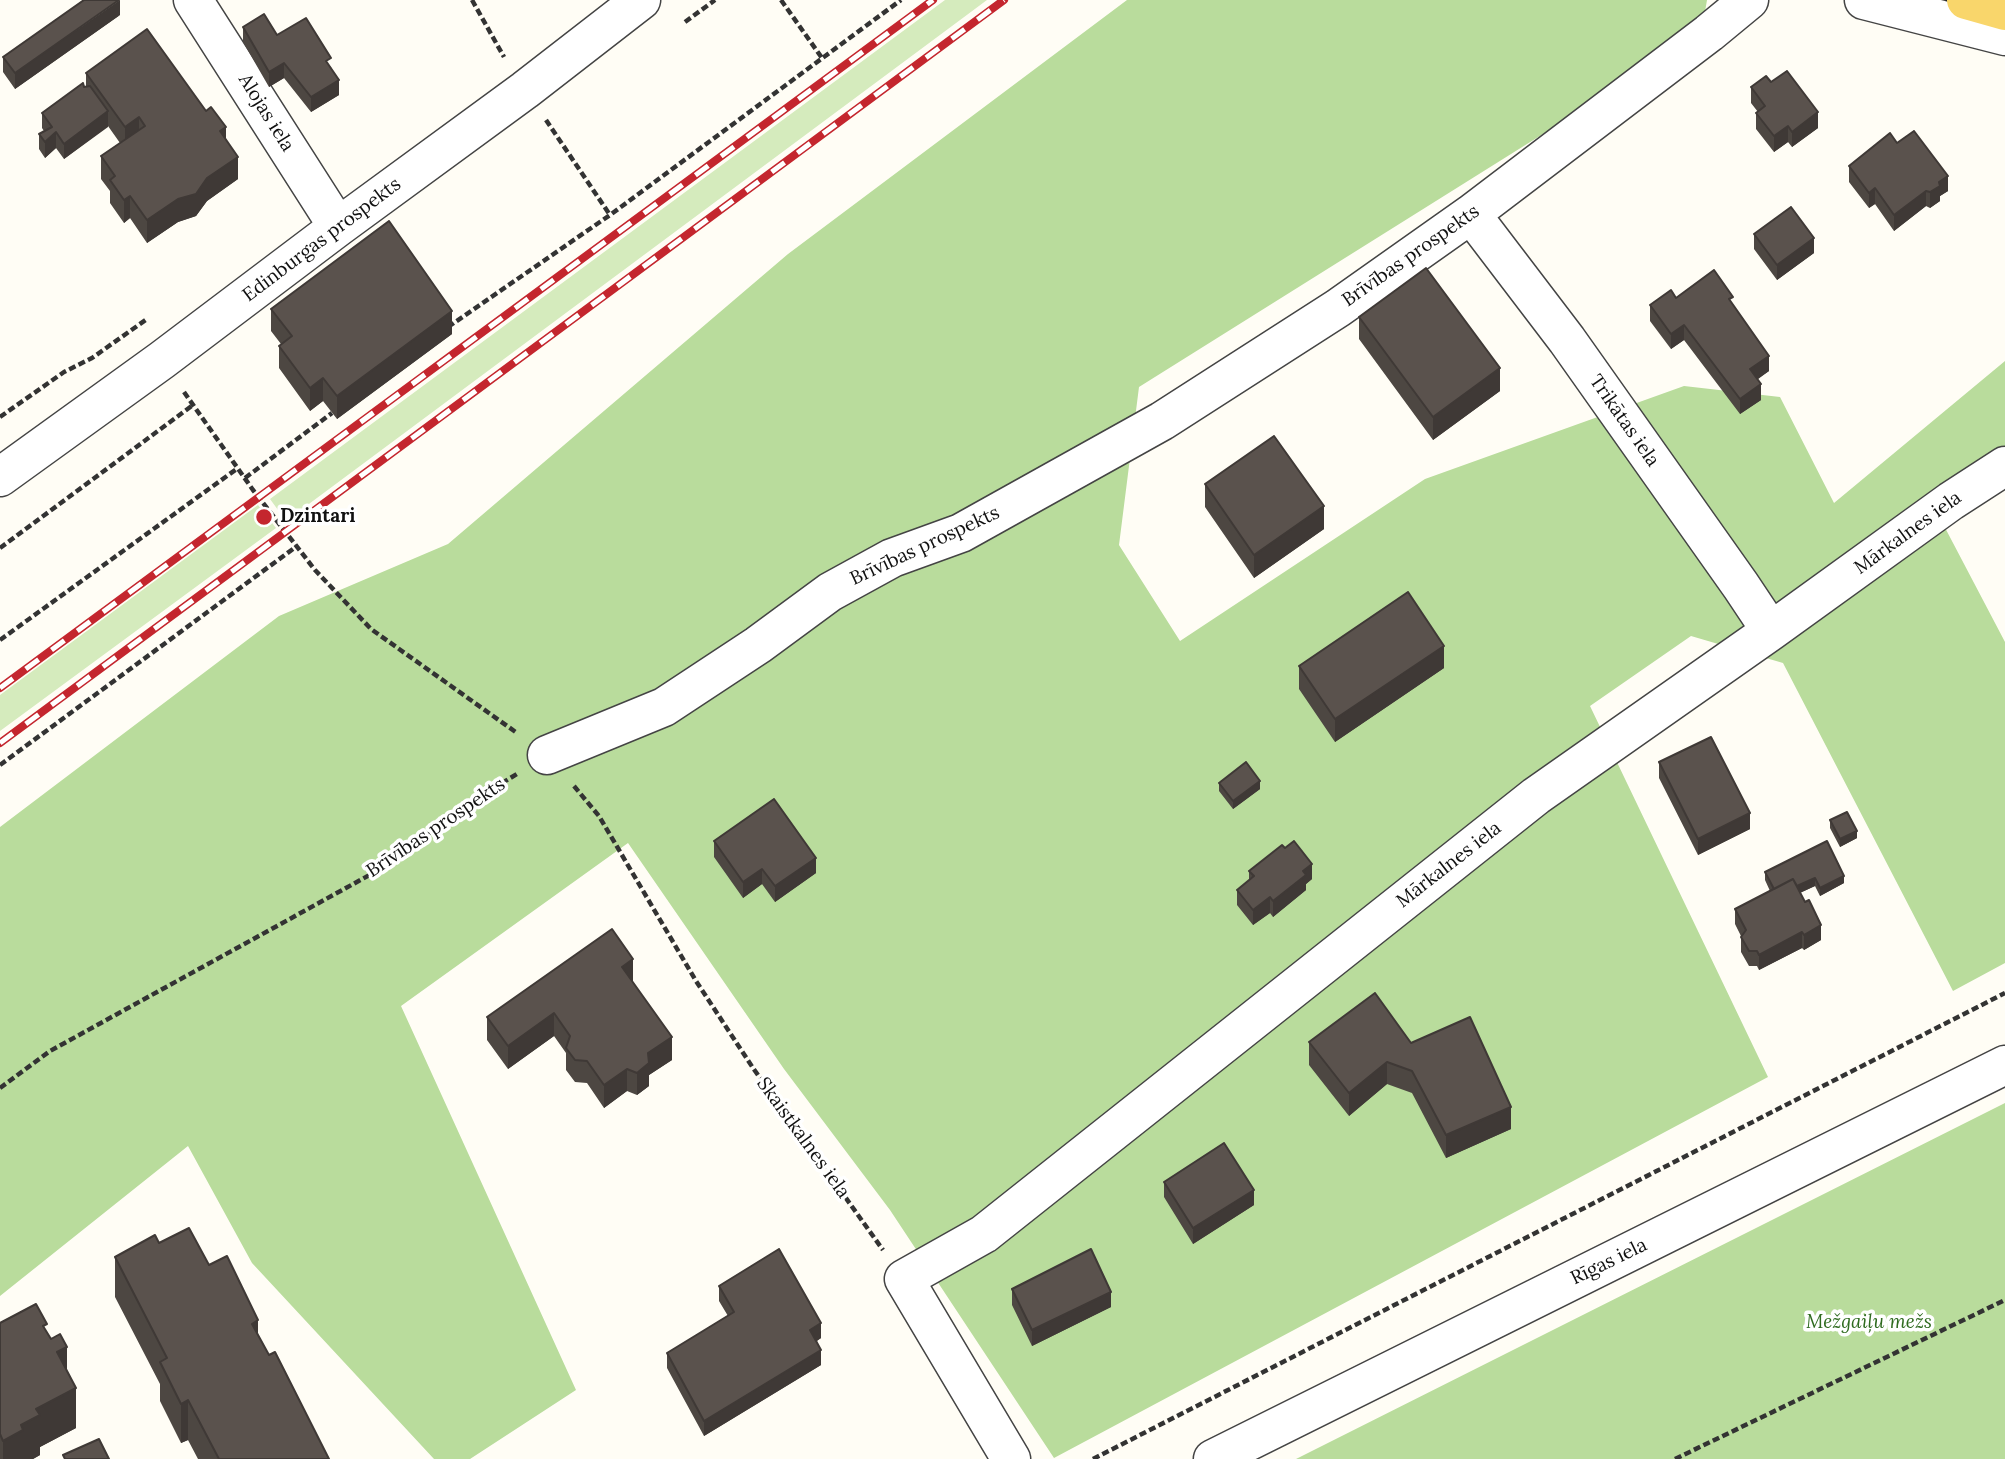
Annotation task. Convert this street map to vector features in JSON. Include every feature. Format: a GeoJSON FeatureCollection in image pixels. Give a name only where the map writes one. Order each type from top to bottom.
{"type":"FeatureCollection","features":[{"type":"Feature","properties":{"kind":"main road"},"geometry":{"type":"LineString","coordinates":[[1966,0],[2005,11]]}},
{"type":"Feature","properties":{"kind":"street","name":"Alojas iela"},"geometry":{"type":"LineString","coordinates":[[194,0],[338,227]]}},
{"type":"Feature","properties":{"kind":"street","name":"Edinburgas prospekts"},"geometry":{"type":"LineString","coordinates":[[0,477],[525,90],[641,0]]}},
{"type":"Feature","properties":{"kind":"street","name":"Brīvības prospekts"},"geometry":{"type":"LineString","coordinates":[[547,755],[664,707],[758,645],[830,592],[892,558],[961,533],[1162,421],[1338,308],[1471,214],[1749,0]]}},
{"type":"Feature","properties":{"kind":"street"},"geometry":{"type":"LineString","coordinates":[[1864,0],[2005,36]]}},
{"type":"Feature","properties":{"kind":"street","name":"Trikātas iela"},"geometry":{"type":"LineString","coordinates":[[1471,214],[1567,340],[1771,632]]}},
{"type":"Feature","properties":{"kind":"street","name":"Mārkalnes iela"},"geometry":{"type":"LineString","coordinates":[[904,1279],[984,1234],[1536,796],[1771,632],[1951,501],[2005,466]]}},
{"type":"Feature","properties":{"kind":"street","name":"Rīgas iela"},"geometry":{"type":"LineString","coordinates":[[1213,1459],[2005,1065]]}},
{"type":"Feature","properties":{"kind":"street"},"geometry":{"type":"LineString","coordinates":[[904,1279],[1011,1459]]}},
{"type":"Feature","properties":{"kind":"path"},"geometry":{"type":"LineString","coordinates":[[685,22],[715,0]]}},
{"type":"Feature","properties":{"kind":"path"},"geometry":{"type":"LineString","coordinates":[[781,0],[822,58]]}},
{"type":"Feature","properties":{"kind":"path"},"geometry":{"type":"LineString","coordinates":[[448,327],[610,215],[901,0]]}},
{"type":"Feature","properties":{"kind":"path"},"geometry":{"type":"LineString","coordinates":[[545,119],[610,215]]}},
{"type":"Feature","properties":{"kind":"path"},"geometry":{"type":"LineString","coordinates":[[446,315],[453,324]]}},
{"type":"Feature","properties":{"kind":"path","name":"Skaistkalnes iela"},"geometry":{"type":"LineString","coordinates":[[162,360],[245,478],[315,570],[371,629],[547,755],[599,816],[696,981],[904,1279]]}},
{"type":"Feature","properties":{"kind":"path"},"geometry":{"type":"LineString","coordinates":[[0,548],[193,405]]}},
{"type":"Feature","properties":{"kind":"path"},"geometry":{"type":"LineString","coordinates":[[245,478],[332,413]]}},
{"type":"Feature","properties":{"kind":"path"},"geometry":{"type":"LineString","coordinates":[[0,640],[238,468]]}},
{"type":"Feature","properties":{"kind":"path"},"geometry":{"type":"LineString","coordinates":[[0,765],[298,546]]}},
{"type":"Feature","properties":{"kind":"path","name":"Brīvības prospekts"},"geometry":{"type":"LineString","coordinates":[[0,1088],[50,1051],[375,872],[487,792],[547,755]]}},
{"type":"Feature","properties":{"kind":"path"},"geometry":{"type":"LineString","coordinates":[[1093,1459],[2005,993]]}},
{"type":"Feature","properties":{"kind":"path"},"geometry":{"type":"LineString","coordinates":[[1675,1459],[2005,1300]]}},
{"type":"Feature","properties":{"kind":"green space"},"geometry":{"type":"Polygon","coordinates":[[[945,0],[987,0],[286,521],[270,499],[945,0]]]}},
{"type":"Feature","properties":{"kind":"green space"},"geometry":{"type":"Polygon","coordinates":[[[1127,0],[1707,0],[1701,35],[1139,387],[1119,545],[1180,641],[1425,479],[1684,386],[1780,397],[1834,503],[2005,361],[2005,470],[1942,522],[2005,642],[2005,963],[1953,991],[1783,663],[1691,636],[1590,706],[1768,1077],[1054,1458],[890,1210],[784,1069],[628,843],[401,1006],[576,1390],[470,1459],[434,1459],[252,1263],[188,1146],[0,1296],[0,827],[279,616],[448,544],[788,254],[1127,0]]]}},
{"type":"Feature","properties":{"kind":"green space"},"geometry":{"type":"Polygon","coordinates":[[[258,505],[276,528],[0,731],[0,695],[258,505]]]}},
{"type":"Feature","properties":{"kind":"green space","name":"Mežgaiļu mežs"},"geometry":{"type":"Polygon","coordinates":[[[2005,1103],[2005,1459],[1296,1459],[2005,1103]]]}},
{"type":"Feature","properties":{"kind":"building"},"geometry":{"type":"Polygon","coordinates":[[[84,0],[119,0],[15,73],[3,57],[84,0]]]}},
{"type":"Feature","properties":{"kind":"building"},"geometry":{"type":"Polygon","coordinates":[[[264,14],[277,35],[306,18],[331,58],[326,61],[339,80],[311,97],[284,63],[269,72],[243,27],[264,14]]]}},
{"type":"Feature","properties":{"kind":"building"},"geometry":{"type":"Polygon","coordinates":[[[147,29],[206,111],[211,107],[226,127],[220,131],[238,157],[207,178],[196,194],[178,199],[147,220],[130,196],[124,200],[110,180],[115,176],[101,156],[145,126],[139,117],[125,127],[86,73],[147,29]]]}},
{"type":"Feature","properties":{"kind":"building"},"geometry":{"type":"Polygon","coordinates":[[[1787,71],[1818,112],[1792,132],[1788,126],[1774,136],[1756,113],[1765,106],[1751,87],[1766,76],[1771,82],[1787,71]]]}},
{"type":"Feature","properties":{"kind":"building"},"geometry":{"type":"Polygon","coordinates":[[[83,83],[84,87],[90,86],[108,111],[64,144],[56,132],[45,142],[39,134],[52,127],[42,113],[83,83]]]}},
{"type":"Feature","properties":{"kind":"building"},"geometry":{"type":"Polygon","coordinates":[[[1914,131],[1948,176],[1939,182],[1940,186],[1930,192],[1926,191],[1894,215],[1875,188],[1869,193],[1849,166],[1890,133],[1897,143],[1914,131]]]}},
{"type":"Feature","properties":{"kind":"building"},"geometry":{"type":"Polygon","coordinates":[[[1791,207],[1814,238],[1777,265],[1754,234],[1791,207]]]}},
{"type":"Feature","properties":{"kind":"building"},"geometry":{"type":"Polygon","coordinates":[[[389,221],[452,311],[337,396],[323,378],[310,388],[279,346],[292,336],[271,309],[389,221]]]}},
{"type":"Feature","properties":{"kind":"building"},"geometry":{"type":"Polygon","coordinates":[[[1426,268],[1500,368],[1433,417],[1359,317],[1426,268]]]}},
{"type":"Feature","properties":{"kind":"building"},"geometry":{"type":"Polygon","coordinates":[[[1714,270],[1733,297],[1729,299],[1769,356],[1750,369],[1761,384],[1740,399],[1684,325],[1671,334],[1650,305],[1671,290],[1676,298],[1714,270]]]}},
{"type":"Feature","properties":{"kind":"building"},"geometry":{"type":"Polygon","coordinates":[[[1274,436],[1324,506],[1254,555],[1205,484],[1274,436]]]}},
{"type":"Feature","properties":{"kind":"building"},"geometry":{"type":"Polygon","coordinates":[[[1408,592],[1444,646],[1335,719],[1299,666],[1408,592]]]}},
{"type":"Feature","properties":{"kind":"building"},"geometry":{"type":"Polygon","coordinates":[[[1711,737],[1750,813],[1698,839],[1659,762],[1711,737]]]}},
{"type":"Feature","properties":{"kind":"building"},"geometry":{"type":"Polygon","coordinates":[[[1246,762],[1260,781],[1233,801],[1219,783],[1246,762]]]}},
{"type":"Feature","properties":{"kind":"building"},"geometry":{"type":"Polygon","coordinates":[[[774,799],[816,858],[775,886],[762,869],[743,882],[714,841],[774,799]]]}},
{"type":"Feature","properties":{"kind":"building"},"geometry":{"type":"Polygon","coordinates":[[[1847,812],[1857,831],[1840,839],[1830,820],[1847,812]]]}},
{"type":"Feature","properties":{"kind":"building"},"geometry":{"type":"Polygon","coordinates":[[[1294,841],[1312,864],[1303,871],[1306,875],[1273,901],[1270,897],[1253,910],[1237,890],[1254,876],[1249,871],[1282,845],[1285,848],[1294,841]]]}},
{"type":"Feature","properties":{"kind":"building"},"geometry":{"type":"Polygon","coordinates":[[[1827,841],[1844,876],[1820,888],[1815,878],[1797,886],[1793,879],[1774,889],[1765,872],[1827,841]]]}},
{"type":"Feature","properties":{"kind":"building"},"geometry":{"type":"Polygon","coordinates":[[[1793,879],[1805,902],[1809,900],[1821,925],[1759,955],[1757,951],[1749,951],[1741,937],[1746,930],[1735,909],[1793,879]]]}},
{"type":"Feature","properties":{"kind":"building"},"geometry":{"type":"Polygon","coordinates":[[[612,929],[633,959],[622,967],[672,1037],[648,1053],[649,1063],[637,1073],[627,1069],[604,1085],[587,1061],[575,1060],[566,1048],[570,1036],[554,1013],[508,1046],[487,1017],[612,929]]]}},
{"type":"Feature","properties":{"kind":"building"},"geometry":{"type":"Polygon","coordinates":[[[1375,993],[1411,1043],[1470,1017],[1511,1107],[1446,1135],[1412,1071],[1387,1062],[1349,1093],[1309,1042],[1375,993]]]}},
{"type":"Feature","properties":{"kind":"building"},"geometry":{"type":"Polygon","coordinates":[[[1224,1143],[1254,1190],[1193,1228],[1164,1182],[1224,1143]]]}},
{"type":"Feature","properties":{"kind":"building"},"geometry":{"type":"Polygon","coordinates":[[[189,1228],[209,1265],[227,1256],[258,1320],[252,1324],[269,1355],[275,1352],[329,1459],[219,1459],[188,1400],[181,1404],[160,1362],[167,1358],[115,1257],[155,1235],[159,1243],[189,1228]]]}},
{"type":"Feature","properties":{"kind":"building"},"geometry":{"type":"Polygon","coordinates":[[[779,1249],[821,1323],[810,1330],[821,1350],[704,1421],[667,1353],[734,1312],[719,1286],[779,1249]]]}},
{"type":"Feature","properties":{"kind":"building"},"geometry":{"type":"Polygon","coordinates":[[[1091,1249],[1111,1292],[1032,1330],[1012,1289],[1091,1249]]]}},
{"type":"Feature","properties":{"kind":"building"},"geometry":{"type":"Polygon","coordinates":[[[36,1304],[47,1324],[43,1326],[51,1339],[60,1334],[67,1347],[57,1352],[76,1388],[36,1409],[40,1415],[21,1425],[23,1430],[3,1441],[0,1434],[0,1323],[36,1304]]]}},
{"type":"Feature","properties":{"kind":"building"},"geometry":{"type":"Polygon","coordinates":[[[99,1439],[109,1459],[65,1459],[63,1455],[99,1439]]]}},
{"type":"Feature","properties":{"kind":"railway"},"geometry":{"type":"LineString","coordinates":[[0,688],[933,0]]}},
{"type":"Feature","properties":{"kind":"railway"},"geometry":{"type":"LineString","coordinates":[[0,743],[1004,0]]}},
{"type":"Feature","properties":{"kind":"place","name":"Dzintari"},"geometry":{"type":"Point","coordinates":[264,517]}}]}
